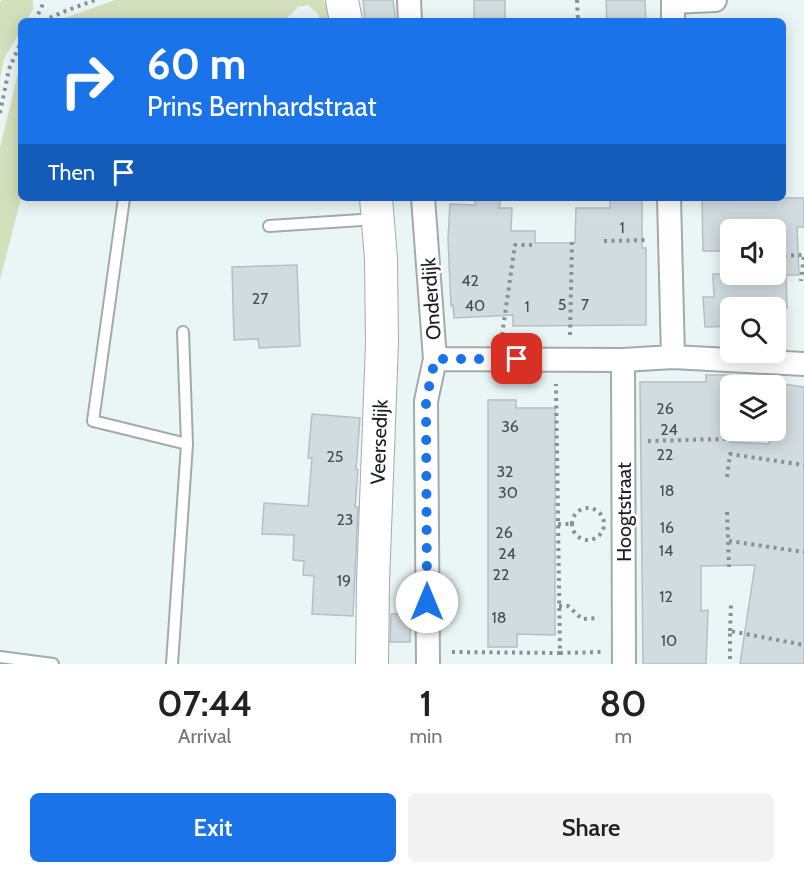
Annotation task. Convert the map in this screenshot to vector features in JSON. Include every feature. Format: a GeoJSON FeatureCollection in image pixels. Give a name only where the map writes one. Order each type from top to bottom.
{"type":"FeatureCollection","features":[{"type":"Feature","properties":{"kind":"main road"},"geometry":{"type":"LineString","coordinates":[[342,0],[345,18]]}},
{"type":"Feature","properties":{"kind":"main road","name":"Veersedijk"},"geometry":{"type":"LineString","coordinates":[[372,664],[382,343],[381,259],[377,209]]}},
{"type":"Feature","properties":{"kind":"street"},"geometry":{"type":"LineString","coordinates":[[409,0],[410,18]]}},
{"type":"Feature","properties":{"kind":"street"},"geometry":{"type":"LineString","coordinates":[[673,8],[715,0]]}},
{"type":"Feature","properties":{"kind":"street","name":"Onderdijk"},"geometry":{"type":"LineString","coordinates":[[423,201],[435,359],[426,401],[428,658]]}},
{"type":"Feature","properties":{"kind":"street"},"geometry":{"type":"LineString","coordinates":[[669,201],[673,357]]}},
{"type":"Feature","properties":{"kind":"street"},"geometry":{"type":"LineString","coordinates":[[435,359],[623,360],[673,357],[720,360]]}},
{"type":"Feature","properties":{"kind":"street","name":"Hoogtstraat"},"geometry":{"type":"LineString","coordinates":[[623,360],[624,658]]}},
{"type":"Feature","properties":{"kind":"street"},"geometry":{"type":"LineString","coordinates":[[785,363],[804,364]]}},
{"type":"Feature","properties":{"kind":"lane"},"geometry":{"type":"LineString","coordinates":[[124,201],[93,421],[186,444]]}},
{"type":"Feature","properties":{"kind":"lane","name":"Veersedijk"},"geometry":{"type":"LineString","coordinates":[[269,226],[377,209]]}},
{"type":"Feature","properties":{"kind":"lane"},"geometry":{"type":"LineString","coordinates":[[172,664],[186,444],[183,332]]}},
{"type":"Feature","properties":{"kind":"lane"},"geometry":{"type":"LineString","coordinates":[[0,657],[53,664]]}},
{"type":"Feature","properties":{"kind":"path"},"geometry":{"type":"LineString","coordinates":[[36,18],[42,0]]}},
{"type":"Feature","properties":{"kind":"path"},"geometry":{"type":"LineString","coordinates":[[49,18],[95,0]]}},
{"type":"Feature","properties":{"kind":"path"},"geometry":{"type":"LineString","coordinates":[[577,0],[578,18]]}},
{"type":"Feature","properties":{"kind":"path"},"geometry":{"type":"LineString","coordinates":[[0,113],[9,69],[18,49]]}},
{"type":"Feature","properties":{"kind":"path"},"geometry":{"type":"LineString","coordinates":[[604,241],[670,239]]}},
{"type":"Feature","properties":{"kind":"path"},"geometry":{"type":"LineString","coordinates":[[560,653],[558,524],[563,360],[572,242]]}},
{"type":"Feature","properties":{"kind":"path"},"geometry":{"type":"LineString","coordinates":[[498,359],[515,245],[532,245]]}},
{"type":"Feature","properties":{"kind":"path"},"geometry":{"type":"LineString","coordinates":[[786,256],[804,255],[801,281]]}},
{"type":"Feature","properties":{"kind":"path"},"geometry":{"type":"LineString","coordinates":[[623,441],[724,439],[727,363]]}},
{"type":"Feature","properties":{"kind":"path"},"geometry":{"type":"LineString","coordinates":[[727,477],[730,454],[804,465]]}},
{"type":"Feature","properties":{"kind":"path"},"geometry":{"type":"LineString","coordinates":[[588,507],[598,510],[605,524],[601,535],[592,540],[577,536],[572,524],[574,515],[588,507]]}},
{"type":"Feature","properties":{"kind":"path"},"geometry":{"type":"LineString","coordinates":[[727,512],[729,567]]}},
{"type":"Feature","properties":{"kind":"path"},"geometry":{"type":"LineString","coordinates":[[558,524],[572,524]]}},
{"type":"Feature","properties":{"kind":"path"},"geometry":{"type":"LineString","coordinates":[[729,541],[804,552]]}},
{"type":"Feature","properties":{"kind":"path"},"geometry":{"type":"LineString","coordinates":[[730,659],[731,605]]}},
{"type":"Feature","properties":{"kind":"path"},"geometry":{"type":"LineString","coordinates":[[559,606],[568,606],[582,619],[624,616]]}},
{"type":"Feature","properties":{"kind":"path"},"geometry":{"type":"LineString","coordinates":[[730,631],[804,645]]}},
{"type":"Feature","properties":{"kind":"path"},"geometry":{"type":"LineString","coordinates":[[428,658],[560,653],[624,658]]}},
{"type":"Feature","properties":{"kind":"green space"},"geometry":{"type":"Polygon","coordinates":[[[2,0],[33,0],[33,9],[28,18],[18,18],[18,35],[4,59],[0,79],[0,2],[2,0]]]}},
{"type":"Feature","properties":{"kind":"green space"},"geometry":{"type":"Polygon","coordinates":[[[115,0],[323,0],[328,5],[330,18],[319,18],[308,5],[298,7],[287,18],[64,18],[115,0]]]}},
{"type":"Feature","properties":{"kind":"green space"},"geometry":{"type":"Polygon","coordinates":[[[18,73],[18,201],[20,201],[0,280],[0,148],[18,73]]]}},
{"type":"Feature","properties":{"kind":"building"},"geometry":{"type":"Polygon","coordinates":[[[363,0],[393,0],[396,18],[365,18],[363,0]]]}},
{"type":"Feature","properties":{"kind":"building"},"geometry":{"type":"Polygon","coordinates":[[[474,0],[505,0],[505,18],[474,18],[474,0]]]}},
{"type":"Feature","properties":{"kind":"building"},"geometry":{"type":"Polygon","coordinates":[[[606,0],[645,0],[646,18],[607,18],[606,0]]]}},
{"type":"Feature","properties":{"kind":"building"},"geometry":{"type":"Polygon","coordinates":[[[786,198],[804,198],[804,227],[797,227],[799,275],[786,275],[786,219],[720,219],[720,251],[703,251],[702,201],[786,201],[786,198]]]}},
{"type":"Feature","properties":{"kind":"building"},"geometry":{"type":"Polygon","coordinates":[[[475,201],[500,201],[499,208],[512,208],[511,231],[535,231],[535,243],[575,243],[576,208],[610,208],[610,201],[642,201],[642,248],[646,248],[646,325],[513,326],[513,315],[454,318],[453,305],[451,306],[448,239],[450,204],[475,205],[475,201]]]}},
{"type":"Feature","properties":{"kind":"building"},"geometry":{"type":"Polygon","coordinates":[[[297,265],[300,346],[259,348],[258,339],[234,340],[232,267],[297,265]]]}},
{"type":"Feature","properties":{"kind":"building"},"geometry":{"type":"Polygon","coordinates":[[[713,274],[720,274],[720,285],[786,285],[786,275],[787,308],[786,297],[720,297],[720,326],[705,327],[703,297],[714,297],[713,274]]]}},
{"type":"Feature","properties":{"kind":"building"},"geometry":{"type":"Polygon","coordinates":[[[706,375],[720,375],[720,441],[769,444],[769,441],[786,441],[786,384],[804,387],[804,664],[740,664],[755,565],[701,566],[701,611],[708,610],[706,664],[643,664],[640,382],[706,382],[706,375]]]}},
{"type":"Feature","properties":{"kind":"building"},"geometry":{"type":"Polygon","coordinates":[[[488,400],[516,400],[516,408],[555,408],[555,635],[517,634],[517,647],[488,647],[488,400]]]}},
{"type":"Feature","properties":{"kind":"building"},"geometry":{"type":"Polygon","coordinates":[[[312,414],[360,418],[356,469],[358,470],[355,507],[358,507],[353,616],[312,614],[314,576],[303,575],[304,561],[293,560],[294,535],[262,534],[264,503],[308,506],[312,458],[308,458],[312,414]]]}},
{"type":"Feature","properties":{"kind":"building"},"geometry":{"type":"Polygon","coordinates":[[[391,614],[410,614],[410,642],[390,642],[391,614]]]}},
{"type":"Feature","properties":{"kind":"route"},"geometry":{"type":"LineString","coordinates":[[427,602],[426,401],[435,359],[517,359]]}}]}
